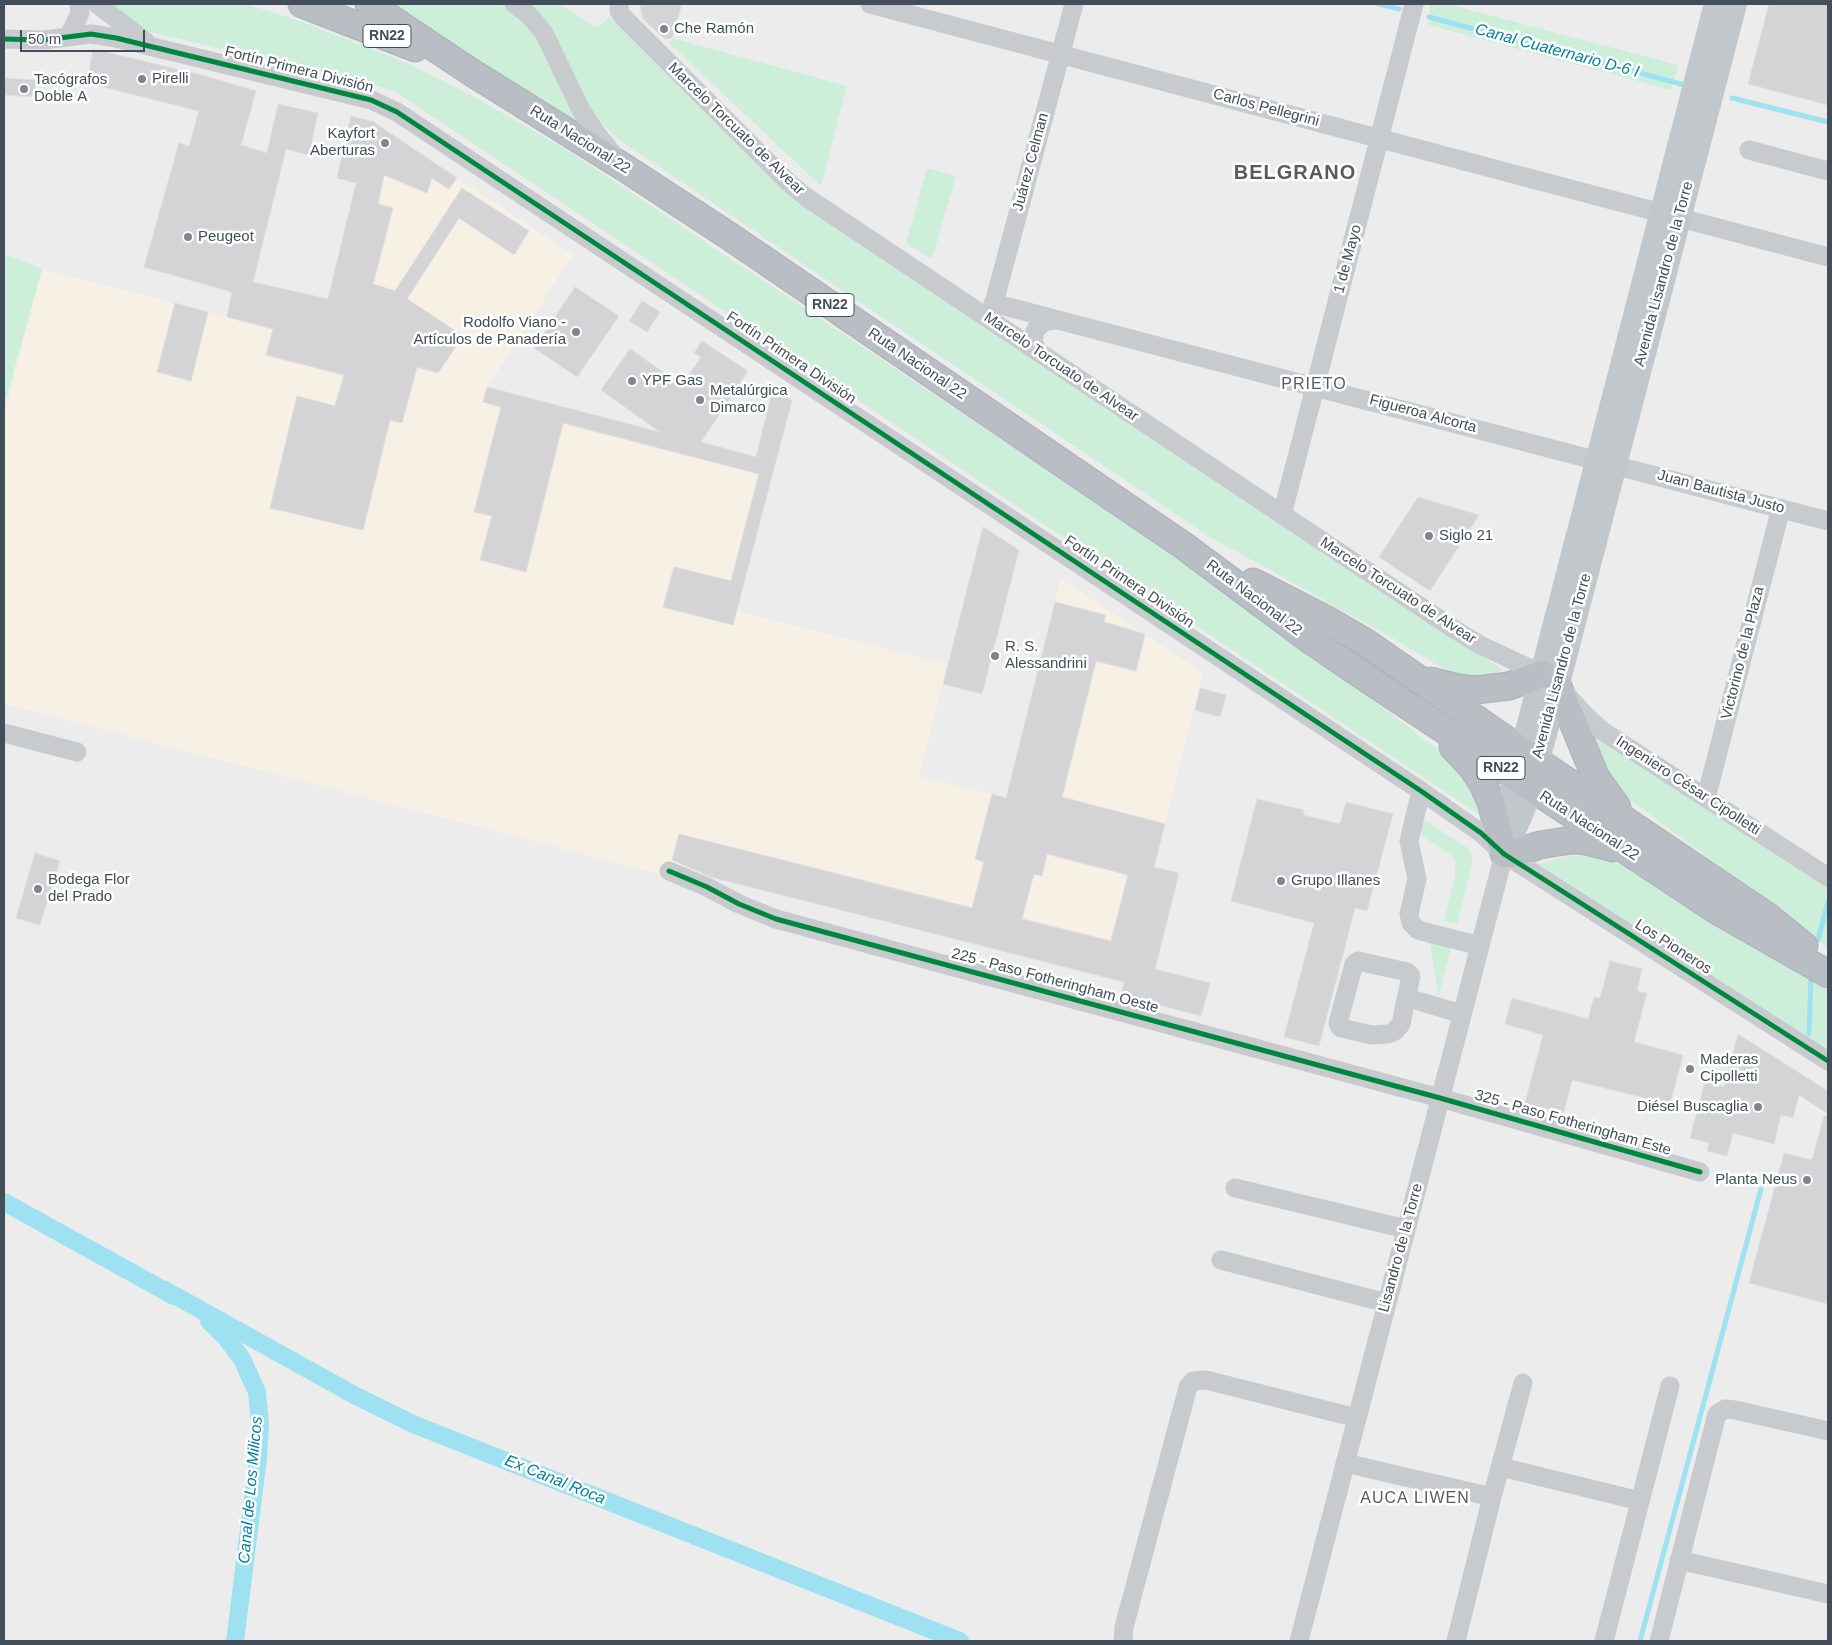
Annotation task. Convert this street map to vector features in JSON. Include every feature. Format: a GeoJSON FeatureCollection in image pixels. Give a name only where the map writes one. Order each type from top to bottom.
{"type":"FeatureCollection","features":[{"type":"Feature","properties":{"kind":"highway","name":"Ruta Nacional 22"},"geometry":{"type":"LineString","coordinates":[[302,4],[471,72]]}},
{"type":"Feature","properties":{"kind":"highway","name":"Ruta Nacional 22"},"geometry":{"type":"LineString","coordinates":[[369,4],[471,72],[625,168],[729,236],[1184,546],[1324,650],[1724,914],[1828,972]]}},
{"type":"Feature","properties":{"kind":"highway","name":"Ruta Nacional 22"},"geometry":{"type":"LineString","coordinates":[[1184,546],[1346,631],[1412,674],[1767,916],[1828,972]]}},
{"type":"Feature","properties":{"kind":"highway"},"geometry":{"type":"LineString","coordinates":[[1412,674],[1440,684],[1476,690],[1550,679],[1596,778],[1604,791],[1634,826]]}},
{"type":"Feature","properties":{"kind":"highway"},"geometry":{"type":"LineString","coordinates":[[1419,713],[1472,767],[1483,784],[1491,802],[1504,854],[1513,854],[1548,843],[1572,840],[1586,841],[1630,853]]}},
{"type":"Feature","properties":{"kind":"main road","name":"Avenida Lisandro de la Torre"},"geometry":{"type":"LineString","coordinates":[[1504,854],[1509,803],[1523,782],[1550,679],[1670,215],[1716,4]]}},
{"type":"Feature","properties":{"kind":"main road","name":"Avenida Lisandro de la Torre"},"geometry":{"type":"LineString","coordinates":[[1670,215],[1735,4]]}},
{"type":"Feature","properties":{"kind":"street"},"geometry":{"type":"LineString","coordinates":[[69,36],[80,13],[79,4]]}},
{"type":"Feature","properties":{"kind":"street","name":"Fortín Primera División"},"geometry":{"type":"LineString","coordinates":[[97,4],[151,46]]}},
{"type":"Feature","properties":{"kind":"street"},"geometry":{"type":"LineString","coordinates":[[514,4],[530,16],[544,33],[588,122],[625,168]]}},
{"type":"Feature","properties":{"kind":"street","name":"Carlos Pellegrini"},"geometry":{"type":"LineString","coordinates":[[870,4],[1828,257]]}},
{"type":"Feature","properties":{"kind":"street","name":"Juárez Celman"},"geometry":{"type":"LineString","coordinates":[[991,311],[1074,4]]}},
{"type":"Feature","properties":{"kind":"street","name":"1 de Mayo"},"geometry":{"type":"LineString","coordinates":[[1282,515],[1414,4]]}},
{"type":"Feature","properties":{"kind":"street","name":"Marcelo Torcuato de Alvear"},"geometry":{"type":"LineString","coordinates":[[619,7],[622,17],[797,191],[991,311],[1039,353],[1462,634],[1489,650],[1550,679]]}},
{"type":"Feature","properties":{"kind":"street","name":"Fortín Primera División"},"geometry":{"type":"LineString","coordinates":[[4,39],[44,40],[86,34],[102,35],[370,100],[397,112],[1421,791],[1481,833],[1504,854]]}},
{"type":"Feature","properties":{"kind":"street"},"geometry":{"type":"LineString","coordinates":[[1749,150],[1828,171]]}},
{"type":"Feature","properties":{"kind":"street","name":"Figueroa Alcorta"},"geometry":{"type":"LineString","coordinates":[[991,311],[1058,320],[1606,462]]}},
{"type":"Feature","properties":{"kind":"street"},"geometry":{"type":"LineString","coordinates":[[1039,353],[1033,342],[1035,331],[1046,321],[1058,320]]}},
{"type":"Feature","properties":{"kind":"street","name":"Juan Bautista Justo"},"geometry":{"type":"LineString","coordinates":[[1606,462],[1828,521]]}},
{"type":"Feature","properties":{"kind":"street","name":"Victorino de la Plaza"},"geometry":{"type":"LineString","coordinates":[[1706,798],[1781,508]]}},
{"type":"Feature","properties":{"kind":"street","name":"Ingeniero César Cipolletti"},"geometry":{"type":"LineString","coordinates":[[1550,679],[1601,730],[1828,877]]}},
{"type":"Feature","properties":{"kind":"street"},"geometry":{"type":"LineString","coordinates":[[4,733],[77,752]]}},
{"type":"Feature","properties":{"kind":"street"},"geometry":{"type":"LineString","coordinates":[[1421,791],[1409,841],[1417,879],[1410,914],[1411,923],[1418,930],[1480,946]]}},
{"type":"Feature","properties":{"kind":"street","name":"Lisandro de la Torre"},"geometry":{"type":"LineString","coordinates":[[1299,1641],[1504,854]]}},
{"type":"Feature","properties":{"kind":"street","name":"Los Pioneros"},"geometry":{"type":"LineString","coordinates":[[1504,854],[1828,1061]]}},
{"type":"Feature","properties":{"kind":"street","name":"225 - Paso Fotheringham Oeste"},"geometry":{"type":"LineString","coordinates":[[669,871],[776,919],[1440,1098]]}},
{"type":"Feature","properties":{"kind":"street"},"geometry":{"type":"LineString","coordinates":[[1358,961],[1410,974],[1412,976],[1408,998],[1401,1024],[1395,1031],[1388,1034],[1364,1034],[1339,1026],[1338,1023],[1354,964],[1358,961]]}},
{"type":"Feature","properties":{"kind":"street"},"geometry":{"type":"LineString","coordinates":[[1408,998],[1462,1014]]}},
{"type":"Feature","properties":{"kind":"street","name":"325 - Paso Fotheringham Este"},"geometry":{"type":"LineString","coordinates":[[1440,1098],[1700,1172]]}},
{"type":"Feature","properties":{"kind":"street"},"geometry":{"type":"LineString","coordinates":[[1236,1188],[1406,1229]]}},
{"type":"Feature","properties":{"kind":"street"},"geometry":{"type":"LineString","coordinates":[[1221,1260],[1387,1302]]}},
{"type":"Feature","properties":{"kind":"street"},"geometry":{"type":"LineString","coordinates":[[1123,1641],[1124,1627],[1188,1387],[1193,1382],[1206,1380],[1356,1418]]}},
{"type":"Feature","properties":{"kind":"street"},"geometry":{"type":"LineString","coordinates":[[1456,1641],[1523,1383]]}},
{"type":"Feature","properties":{"kind":"street"},"geometry":{"type":"LineString","coordinates":[[1604,1641],[1670,1386]]}},
{"type":"Feature","properties":{"kind":"street"},"geometry":{"type":"LineString","coordinates":[[1659,1641],[1717,1414],[1725,1409],[1735,1410],[1828,1431]]}},
{"type":"Feature","properties":{"kind":"street"},"geometry":{"type":"LineString","coordinates":[[1345,1463],[1492,1497]]}},
{"type":"Feature","properties":{"kind":"street"},"geometry":{"type":"LineString","coordinates":[[1501,1466],[1640,1501]]}},
{"type":"Feature","properties":{"kind":"street"},"geometry":{"type":"LineString","coordinates":[[1679,1560],[1828,1594]]}},
{"type":"Feature","properties":{"kind":"shaded area"},"geometry":{"type":"Polygon","coordinates":[[[371,121],[573,255],[487,387],[776,462],[737,611],[948,665],[919,776],[1006,798],[1061,579],[1203,673],[1124,982],[671,866],[668,876],[4,704],[4,416],[42,269],[318,340],[371,121]]]}},
{"type":"Feature","properties":{"kind":"green space"},"geometry":{"type":"Polygon","coordinates":[[[105,4],[249,5],[303,22],[409,64],[469,94],[564,148],[1177,556],[1239,600],[1462,767],[1490,822],[396,92],[371,84],[141,30],[105,4]]]}},
{"type":"Feature","properties":{"kind":"green space"},"geometry":{"type":"Polygon","coordinates":[[[392,4],[500,4],[531,25],[580,124],[575,124],[464,54],[392,4]]]}},
{"type":"Feature","properties":{"kind":"green space"},"geometry":{"type":"Polygon","coordinates":[[[527,4],[559,4],[595,27],[602,24],[609,17],[780,188],[795,200],[1500,668],[1500,674],[1487,680],[1461,676],[1443,668],[1208,536],[626,145],[595,117],[527,4]]]}},
{"type":"Feature","properties":{"kind":"green space"},"geometry":{"type":"Polygon","coordinates":[[[1430,4],[1447,4],[1678,65],[1671,90],[1429,25],[1430,4]]]}},
{"type":"Feature","properties":{"kind":"green space"},"geometry":{"type":"Polygon","coordinates":[[[672,38],[847,86],[821,186],[670,44],[672,38]]]}},
{"type":"Feature","properties":{"kind":"green space"},"geometry":{"type":"Polygon","coordinates":[[[927,168],[956,176],[932,259],[906,243],[927,168]]]}},
{"type":"Feature","properties":{"kind":"green space"},"geometry":{"type":"Polygon","coordinates":[[[4,254],[42,269],[4,406],[4,254]]]}},
{"type":"Feature","properties":{"kind":"green space"},"geometry":{"type":"Polygon","coordinates":[[[1588,732],[1828,885],[1828,948],[1616,789],[1588,732]]]}},
{"type":"Feature","properties":{"kind":"green space"},"geometry":{"type":"Polygon","coordinates":[[[1419,816],[1469,849],[1473,861],[1457,924],[1444,921],[1455,876],[1455,860],[1451,855],[1416,832],[1419,816]]]}},
{"type":"Feature","properties":{"kind":"green space"},"geometry":{"type":"Polygon","coordinates":[[[1568,856],[1594,856],[1623,865],[1729,930],[1820,979],[1828,993],[1828,1054],[1535,865],[1568,856]]]}},
{"type":"Feature","properties":{"kind":"green space"},"geometry":{"type":"Polygon","coordinates":[[[1429,939],[1452,945],[1439,995],[1429,939]]]}},
{"type":"Feature","properties":{"kind":"building","name":"Che Ramón"},"geometry":{"type":"Polygon","coordinates":[[[640,4],[682,4],[672,38],[665,39],[643,19],[640,4]]]}},
{"type":"Feature","properties":{"kind":"building"},"geometry":{"type":"Polygon","coordinates":[[[1769,4],[1828,4],[1828,105],[1748,84],[1769,4]]]}},
{"type":"Feature","properties":{"kind":"building"},"geometry":{"type":"Polygon","coordinates":[[[93,49],[198,74],[256,91],[241,145],[267,153],[278,104],[318,113],[309,155],[286,149],[253,282],[328,299],[356,183],[337,178],[351,116],[375,122],[457,178],[449,189],[432,178],[427,193],[384,175],[378,204],[393,208],[373,284],[395,291],[462,188],[529,231],[514,255],[459,218],[407,299],[463,336],[438,373],[417,367],[402,423],[390,420],[363,530],[270,508],[297,396],[335,406],[344,375],[266,355],[273,329],[227,317],[232,292],[144,267],[179,143],[189,146],[199,111],[87,83],[93,49]]]}},
{"type":"Feature","properties":{"kind":"building"},"geometry":{"type":"Polygon","coordinates":[[[4,78],[36,80],[35,97],[4,95],[4,78]]]}},
{"type":"Feature","properties":{"kind":"building","name":"Rodolfo Viano - Artículos de Panadería"},"geometry":{"type":"Polygon","coordinates":[[[575,287],[619,316],[577,377],[534,348],[575,287]]]}},
{"type":"Feature","properties":{"kind":"building"},"geometry":{"type":"Polygon","coordinates":[[[642,301],[660,312],[647,332],[629,321],[642,301]]]}},
{"type":"Feature","properties":{"kind":"building"},"geometry":{"type":"Polygon","coordinates":[[[175,303],[208,312],[191,381],[157,372],[175,303]]]}},
{"type":"Feature","properties":{"kind":"building"},"geometry":{"type":"Polygon","coordinates":[[[702,341],[748,371],[701,442],[756,457],[773,388],[792,400],[733,625],[663,607],[674,567],[731,581],[759,474],[563,423],[526,572],[480,560],[492,516],[474,512],[501,407],[483,402],[487,387],[660,432],[601,390],[630,349],[682,385],[701,357],[694,353],[702,341]]]}},
{"type":"Feature","properties":{"kind":"building","name":"Siglo 21"},"geometry":{"type":"Polygon","coordinates":[[[1418,497],[1479,515],[1430,591],[1379,557],[1418,497]]]}},
{"type":"Feature","properties":{"kind":"building"},"geometry":{"type":"Polygon","coordinates":[[[983,527],[1019,550],[982,694],[943,684],[983,527]]]}},
{"type":"Feature","properties":{"kind":"building"},"geometry":{"type":"Polygon","coordinates":[[[1055,602],[1105,615],[1104,622],[1145,634],[1136,671],[1096,661],[1062,797],[1165,824],[1154,867],[1179,873],[1155,969],[1210,983],[1201,1016],[1121,995],[1124,982],[711,877],[672,860],[679,834],[972,908],[984,862],[975,859],[992,794],[1006,798],[1055,602]],[[1047,854],[1042,876],[1034,874],[1022,919],[1111,941],[1128,875],[1047,854]]]}},
{"type":"Feature","properties":{"kind":"building"},"geometry":{"type":"Polygon","coordinates":[[[1200,688],[1226,695],[1220,717],[1195,710],[1200,688]]]}},
{"type":"Feature","properties":{"kind":"building"},"geometry":{"type":"Polygon","coordinates":[[[1257,799],[1304,810],[1303,815],[1340,824],[1346,802],[1393,814],[1367,911],[1355,908],[1319,1046],[1284,1037],[1314,923],[1231,901],[1257,799]]]}},
{"type":"Feature","properties":{"kind":"building","name":"Bodega Flor del Prado"},"geometry":{"type":"Polygon","coordinates":[[[35,853],[60,861],[40,925],[16,918],[35,853]]]}},
{"type":"Feature","properties":{"kind":"building"},"geometry":{"type":"Polygon","coordinates":[[[1610,961],[1642,969],[1637,991],[1647,993],[1634,1042],[1683,1055],[1670,1104],[1572,1080],[1564,1113],[1525,1103],[1543,1035],[1505,1024],[1512,998],[1588,1019],[1594,997],[1600,998],[1610,961]]]}},
{"type":"Feature","properties":{"kind":"building"},"geometry":{"type":"Polygon","coordinates":[[[1738,1034],[1828,1091],[1828,1114],[1799,1095],[1793,1118],[1781,1115],[1774,1144],[1733,1133],[1727,1156],[1707,1151],[1709,1143],[1690,1138],[1705,1081],[1724,1087],[1738,1034]]]}},
{"type":"Feature","properties":{"kind":"building"},"geometry":{"type":"Polygon","coordinates":[[[1824,1116],[1828,1116],[1828,1304],[1749,1283],[1784,1153],[1812,1160],[1824,1116]]]}},
{"type":"Feature","properties":{"kind":"waterway","name":"Canal Cuaternario D-6 I"},"geometry":{"type":"LineString","coordinates":[[1379,4],[1399,9]]}},
{"type":"Feature","properties":{"kind":"waterway","name":"Canal Cuaternario D-6 I"},"geometry":{"type":"LineString","coordinates":[[1429,17],[1685,85]]}},
{"type":"Feature","properties":{"kind":"waterway","name":"Canal Cuaternario D-6 I"},"geometry":{"type":"LineString","coordinates":[[1732,98],[1828,122]]}},
{"type":"Feature","properties":{"kind":"waterway"},"geometry":{"type":"LineString","coordinates":[[1818,940],[1828,902]]}},
{"type":"Feature","properties":{"kind":"waterway"},"geometry":{"type":"LineString","coordinates":[[1809,1034],[1811,978]]}},
{"type":"Feature","properties":{"kind":"waterway"},"geometry":{"type":"LineString","coordinates":[[1640,1641],[1761,1189]]}},
{"type":"Feature","properties":{"kind":"waterway","name":"Canal de Los Milicos"},"geometry":{"type":"LineString","coordinates":[[4,1202],[174,1296]]}},
{"type":"Feature","properties":{"kind":"waterway","name":"Ex Canal Roca"},"geometry":{"type":"LineString","coordinates":[[165,1290],[356,1396],[413,1424],[960,1641]]}},
{"type":"Feature","properties":{"kind":"waterway","name":"Canal de Los Milicos"},"geometry":{"type":"LineString","coordinates":[[209,1321],[227,1339],[242,1359],[257,1392],[260,1423],[258,1458],[235,1641]]}},
{"type":"Feature","properties":{"kind":"cycle path"},"geometry":{"type":"LineString","coordinates":[[4,39],[44,40],[91,34],[116,38],[371,100],[397,112],[1421,791],[1481,833],[1504,854],[1828,1061]]}},
{"type":"Feature","properties":{"kind":"cycle path"},"geometry":{"type":"LineString","coordinates":[[669,871],[776,919],[1440,1098],[1700,1172]]}},
{"type":"Feature","properties":{"kind":"place","name":"Che Ramón"},"geometry":{"type":"Point","coordinates":[664,29]}},
{"type":"Feature","properties":{"kind":"place","name":"Pirelli"},"geometry":{"type":"Point","coordinates":[142,79]}},
{"type":"Feature","properties":{"kind":"place","name":"Tacógrafos Doble A"},"geometry":{"type":"Point","coordinates":[24,89]}},
{"type":"Feature","properties":{"kind":"place","name":"Kayfort Aberturas"},"geometry":{"type":"Point","coordinates":[385,143]}},
{"type":"Feature","properties":{"kind":"place","name":"Peugeot"},"geometry":{"type":"Point","coordinates":[188,237]}},
{"type":"Feature","properties":{"kind":"place","name":"Rodolfo Viano - Artículos de Panadería"},"geometry":{"type":"Point","coordinates":[576,332]}},
{"type":"Feature","properties":{"kind":"place","name":"YPF Gas"},"geometry":{"type":"Point","coordinates":[632,381]}},
{"type":"Feature","properties":{"kind":"place","name":"Metalúrgica Dimarco"},"geometry":{"type":"Point","coordinates":[700,400]}},
{"type":"Feature","properties":{"kind":"place","name":"Siglo 21"},"geometry":{"type":"Point","coordinates":[1429,536]}},
{"type":"Feature","properties":{"kind":"place","name":"R. S. Alessandrini"},"geometry":{"type":"Point","coordinates":[995,656]}},
{"type":"Feature","properties":{"kind":"place","name":"Grupo Illanes"},"geometry":{"type":"Point","coordinates":[1281,881]}},
{"type":"Feature","properties":{"kind":"place","name":"Bodega Flor del Prado"},"geometry":{"type":"Point","coordinates":[38,889]}},
{"type":"Feature","properties":{"kind":"place","name":"Maderas Cipolletti"},"geometry":{"type":"Point","coordinates":[1690,1069]}},
{"type":"Feature","properties":{"kind":"place","name":"Diésel Buscaglia"},"geometry":{"type":"Point","coordinates":[1758,1107]}},
{"type":"Feature","properties":{"kind":"place","name":"Planta Neus"},"geometry":{"type":"Point","coordinates":[1807,1180]}},
{"type":"Feature","properties":{"kind":"district","name":"BELGRANO"},"geometry":{"type":"Point","coordinates":[1295,173]}},
{"type":"Feature","properties":{"kind":"district","name":"PRIETO"},"geometry":{"type":"Point","coordinates":[1314,385]}},
{"type":"Feature","properties":{"kind":"district","name":"AUCA LIWEN"},"geometry":{"type":"Point","coordinates":[1415,1499]}}]}
